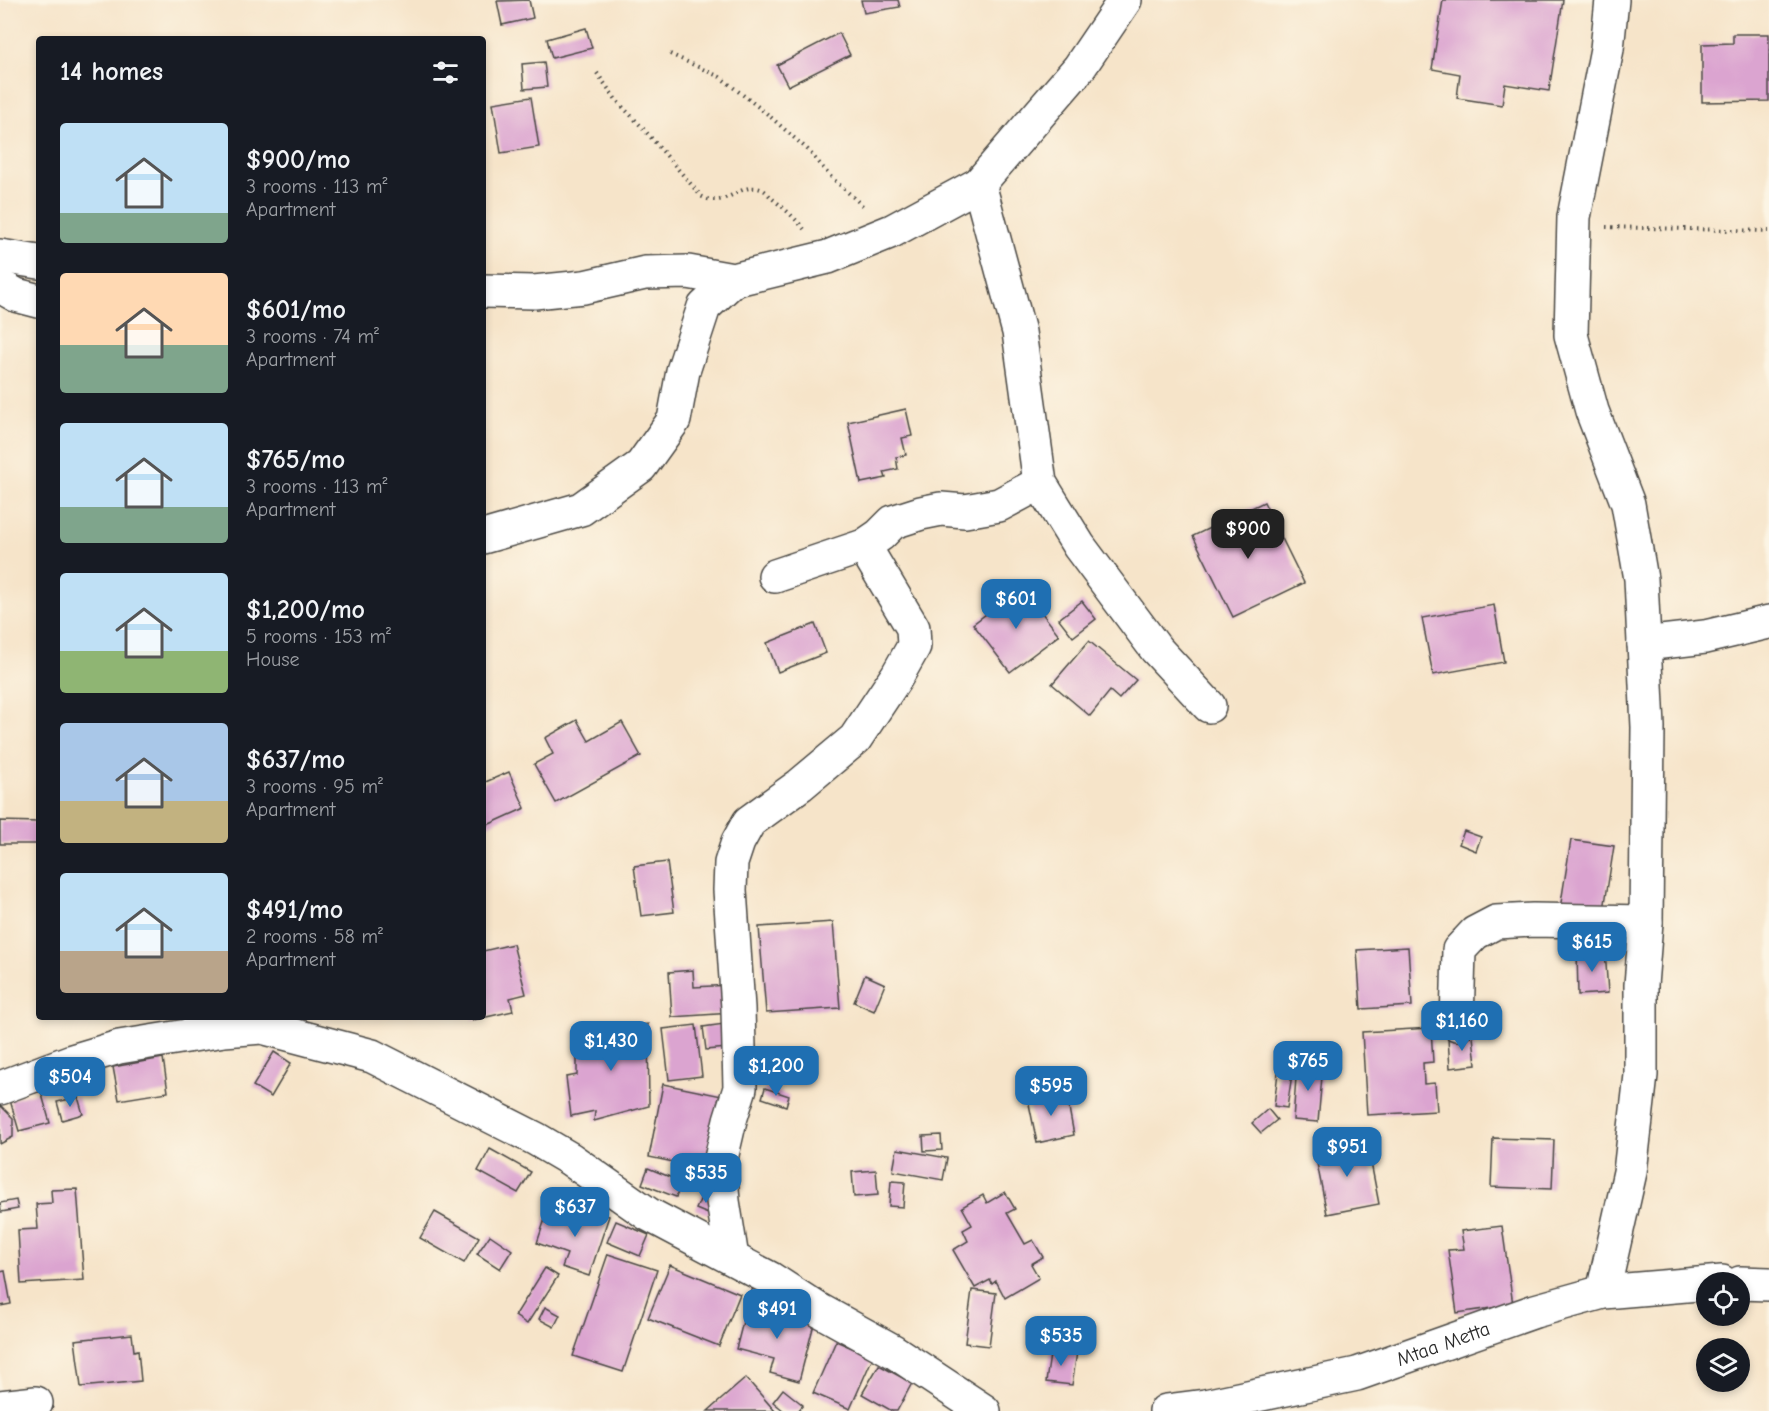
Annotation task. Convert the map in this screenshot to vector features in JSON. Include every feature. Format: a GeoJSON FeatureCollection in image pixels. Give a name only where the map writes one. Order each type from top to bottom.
{"type":"FeatureCollection","features":[{"type":"Feature","properties":{"kind":"street"},"geometry":{"type":"LineString","coordinates":[[486,291],[534,292],[584,287],[645,273],[688,272],[733,280],[828,257],[892,231],[979,184],[1079,68],[1125,0]]}},
{"type":"Feature","properties":{"kind":"street"},"geometry":{"type":"LineString","coordinates":[[1603,1292],[1630,1172],[1641,1076],[1641,986],[1646,922],[1648,727],[1641,579],[1628,504],[1592,411],[1570,335],[1574,217],[1607,49],[1612,0]]}},
{"type":"Feature","properties":{"kind":"street"},"geometry":{"type":"LineString","coordinates":[[979,184],[1019,332],[1040,483],[1079,546],[1150,640],[1209,706]]}},
{"type":"Feature","properties":{"kind":"street"},"geometry":{"type":"LineString","coordinates":[[0,256],[36,261]]}},
{"type":"Feature","properties":{"kind":"street"},"geometry":{"type":"LineString","coordinates":[[486,536],[581,509],[641,466],[674,420],[683,371],[704,307],[733,280]]}},
{"type":"Feature","properties":{"kind":"street"},"geometry":{"type":"LineString","coordinates":[[0,286],[16,295],[36,300]]}},
{"type":"Feature","properties":{"kind":"street"},"geometry":{"type":"LineString","coordinates":[[775,576],[864,546],[880,535],[892,522],[941,509],[965,511],[999,505],[1040,483]]}},
{"type":"Feature","properties":{"kind":"street"},"geometry":{"type":"LineString","coordinates":[[732,1258],[720,1163],[740,1088],[738,1008],[730,890],[731,863],[738,842],[749,822],[800,785],[855,739],[914,646],[913,628],[864,546]]}},
{"type":"Feature","properties":{"kind":"street"},"geometry":{"type":"LineString","coordinates":[[1644,644],[1705,637],[1769,622]]}},
{"type":"Feature","properties":{"kind":"street"},"geometry":{"type":"LineString","coordinates":[[1457,1024],[1459,950],[1475,933],[1496,922],[1533,920],[1646,922]]}},
{"type":"Feature","properties":{"kind":"street"},"geometry":{"type":"LineString","coordinates":[[0,1088],[72,1061],[119,1047],[224,1030],[262,1027],[372,1056],[536,1139],[570,1159],[648,1214],[732,1258],[894,1351],[984,1411]]}},
{"type":"Feature","properties":{"kind":"street"},"geometry":{"type":"LineString","coordinates":[[1750,1283],[1769,1284]]}},
{"type":"Feature","properties":{"kind":"street","name":"Mtaa Metta"},"geometry":{"type":"LineString","coordinates":[[1166,1411],[1205,1406],[1357,1374],[1534,1311],[1603,1292],[1696,1284]]}},
{"type":"Feature","properties":{"kind":"street"},"geometry":{"type":"LineString","coordinates":[[0,1407],[36,1403]]}},
{"type":"Feature","properties":{"kind":"path"},"geometry":{"type":"LineString","coordinates":[[670,54],[720,77],[766,113],[808,150],[830,176],[892,231]]}},
{"type":"Feature","properties":{"kind":"path"},"geometry":{"type":"LineString","coordinates":[[597,73],[617,101],[701,196],[709,201],[719,201],[741,190],[751,188],[763,190],[790,213],[828,257]]}},
{"type":"Feature","properties":{"kind":"path"},"geometry":{"type":"LineString","coordinates":[[1574,217],[1608,228],[1769,231]]}},
{"type":"Feature","properties":{"kind":"building"},"geometry":{"type":"Polygon","coordinates":[[[529,0],[533,18],[502,25],[497,1],[529,0]]]}},
{"type":"Feature","properties":{"kind":"building"},"geometry":{"type":"Polygon","coordinates":[[[861,0],[898,0],[900,7],[864,13],[861,0]]]}},
{"type":"Feature","properties":{"kind":"building"},"geometry":{"type":"Polygon","coordinates":[[[1443,0],[1563,0],[1549,91],[1505,84],[1502,105],[1457,98],[1460,74],[1432,69],[1443,0]]]}},
{"type":"Feature","properties":{"kind":"building"},"geometry":{"type":"Polygon","coordinates":[[[586,28],[592,48],[552,58],[547,39],[586,28]]]}},
{"type":"Feature","properties":{"kind":"building"},"geometry":{"type":"Polygon","coordinates":[[[839,33],[850,55],[788,86],[777,65],[839,33]]]}},
{"type":"Feature","properties":{"kind":"building"},"geometry":{"type":"Polygon","coordinates":[[[1733,34],[1769,34],[1769,101],[1702,102],[1702,44],[1733,43],[1733,34]]]}},
{"type":"Feature","properties":{"kind":"building"},"geometry":{"type":"Polygon","coordinates":[[[544,62],[547,87],[524,89],[522,64],[544,62]]]}},
{"type":"Feature","properties":{"kind":"building"},"geometry":{"type":"Polygon","coordinates":[[[531,97],[539,147],[501,153],[493,103],[531,97]]]}},
{"type":"Feature","properties":{"kind":"building"},"geometry":{"type":"Polygon","coordinates":[[[906,409],[912,436],[902,438],[906,455],[896,457],[898,469],[884,472],[886,478],[861,483],[848,422],[906,409]]]}},
{"type":"Feature","properties":{"kind":"building"},"geometry":{"type":"Polygon","coordinates":[[[1264,502],[1304,583],[1233,617],[1193,536],[1264,502]]]}},
{"type":"Feature","properties":{"kind":"building"},"geometry":{"type":"Polygon","coordinates":[[[1022,587],[1059,635],[1010,672],[973,624],[1022,587]]]}},
{"type":"Feature","properties":{"kind":"building"},"geometry":{"type":"Polygon","coordinates":[[[1082,601],[1096,619],[1073,637],[1059,619],[1082,601]]]}},
{"type":"Feature","properties":{"kind":"building"},"geometry":{"type":"Polygon","coordinates":[[[1494,605],[1504,662],[1433,675],[1422,618],[1494,605]]]}},
{"type":"Feature","properties":{"kind":"building"},"geometry":{"type":"Polygon","coordinates":[[[815,624],[826,653],[778,672],[767,643],[815,624]]]}},
{"type":"Feature","properties":{"kind":"building"},"geometry":{"type":"Polygon","coordinates":[[[1089,641],[1136,680],[1119,699],[1110,691],[1090,716],[1052,684],[1089,641]]]}},
{"type":"Feature","properties":{"kind":"building"},"geometry":{"type":"Polygon","coordinates":[[[577,720],[589,741],[622,722],[641,756],[556,803],[534,764],[553,754],[545,738],[577,720]]]}},
{"type":"Feature","properties":{"kind":"building"},"geometry":{"type":"Polygon","coordinates":[[[509,772],[525,808],[486,826],[486,782],[509,772]]]}},
{"type":"Feature","properties":{"kind":"building"},"geometry":{"type":"Polygon","coordinates":[[[0,821],[36,822],[36,844],[0,844],[0,821]]]}},
{"type":"Feature","properties":{"kind":"building"},"geometry":{"type":"Polygon","coordinates":[[[1464,831],[1481,837],[1476,851],[1459,844],[1464,831]]]}},
{"type":"Feature","properties":{"kind":"building"},"geometry":{"type":"Polygon","coordinates":[[[1571,840],[1614,846],[1603,916],[1560,909],[1571,840]]]}},
{"type":"Feature","properties":{"kind":"building"},"geometry":{"type":"Polygon","coordinates":[[[667,862],[674,912],[641,916],[634,866],[667,862]]]}},
{"type":"Feature","properties":{"kind":"building"},"geometry":{"type":"Polygon","coordinates":[[[833,922],[840,1008],[766,1013],[759,927],[833,922]]]}},
{"type":"Feature","properties":{"kind":"building"},"geometry":{"type":"Polygon","coordinates":[[[513,944],[526,994],[510,998],[513,1011],[486,1017],[486,950],[513,944]]]}},
{"type":"Feature","properties":{"kind":"building"},"geometry":{"type":"Polygon","coordinates":[[[1408,947],[1412,1006],[1361,1009],[1357,950],[1408,947]]]}},
{"type":"Feature","properties":{"kind":"building"},"geometry":{"type":"Polygon","coordinates":[[[1605,950],[1608,993],[1578,995],[1577,951],[1605,950]]]}},
{"type":"Feature","properties":{"kind":"building"},"geometry":{"type":"Polygon","coordinates":[[[693,970],[694,987],[730,985],[732,1013],[672,1017],[669,972],[693,970]]]}},
{"type":"Feature","properties":{"kind":"building"},"geometry":{"type":"Polygon","coordinates":[[[865,975],[885,984],[874,1011],[854,1002],[865,975]]]}},
{"type":"Feature","properties":{"kind":"building"},"geometry":{"type":"Polygon","coordinates":[[[648,1024],[649,1106],[594,1121],[595,1111],[571,1116],[566,1077],[577,1075],[577,1033],[648,1024]]]}},
{"type":"Feature","properties":{"kind":"building"},"geometry":{"type":"Polygon","coordinates":[[[724,1024],[727,1048],[706,1050],[703,1027],[724,1024]]]}},
{"type":"Feature","properties":{"kind":"building"},"geometry":{"type":"Polygon","coordinates":[[[696,1025],[702,1076],[669,1080],[663,1029],[696,1025]]]}},
{"type":"Feature","properties":{"kind":"building"},"geometry":{"type":"Polygon","coordinates":[[[1431,1028],[1433,1062],[1423,1063],[1424,1084],[1435,1083],[1437,1111],[1367,1115],[1362,1032],[1431,1028]]]}},
{"type":"Feature","properties":{"kind":"building"},"geometry":{"type":"Polygon","coordinates":[[[1473,1036],[1476,1065],[1450,1068],[1448,1039],[1473,1036]]]}},
{"type":"Feature","properties":{"kind":"building"},"geometry":{"type":"Polygon","coordinates":[[[274,1052],[291,1063],[271,1097],[253,1086],[274,1052]]]}},
{"type":"Feature","properties":{"kind":"building"},"geometry":{"type":"Polygon","coordinates":[[[163,1058],[168,1092],[119,1100],[113,1067],[163,1058]]]}},
{"type":"Feature","properties":{"kind":"building"},"geometry":{"type":"Polygon","coordinates":[[[1297,1063],[1323,1065],[1318,1122],[1293,1120],[1297,1063]]]}},
{"type":"Feature","properties":{"kind":"building"},"geometry":{"type":"Polygon","coordinates":[[[1278,1072],[1292,1074],[1287,1108],[1274,1106],[1278,1072]]]}},
{"type":"Feature","properties":{"kind":"building"},"geometry":{"type":"Polygon","coordinates":[[[663,1084],[722,1096],[707,1169],[649,1157],[663,1084]]]}},
{"type":"Feature","properties":{"kind":"building"},"geometry":{"type":"Polygon","coordinates":[[[765,1088],[789,1096],[786,1106],[762,1098],[765,1088]]]}},
{"type":"Feature","properties":{"kind":"building"},"geometry":{"type":"Polygon","coordinates":[[[41,1091],[50,1123],[19,1131],[10,1100],[41,1091]]]}},
{"type":"Feature","properties":{"kind":"building"},"geometry":{"type":"Polygon","coordinates":[[[1066,1092],[1074,1135],[1037,1143],[1028,1099],[1066,1092]]]}},
{"type":"Feature","properties":{"kind":"building"},"geometry":{"type":"Polygon","coordinates":[[[78,1097],[83,1114],[62,1120],[57,1102],[78,1097]]]}},
{"type":"Feature","properties":{"kind":"building"},"geometry":{"type":"Polygon","coordinates":[[[0,1105],[13,1118],[13,1137],[0,1144],[0,1105]]]}},
{"type":"Feature","properties":{"kind":"building"},"geometry":{"type":"Polygon","coordinates":[[[1268,1109],[1277,1120],[1261,1133],[1252,1123],[1268,1109]]]}},
{"type":"Feature","properties":{"kind":"building"},"geometry":{"type":"Polygon","coordinates":[[[941,1135],[942,1150],[924,1151],[923,1136],[941,1135]]]}},
{"type":"Feature","properties":{"kind":"building"},"geometry":{"type":"Polygon","coordinates":[[[1493,1138],[1554,1140],[1552,1189],[1491,1187],[1493,1138]]]}},
{"type":"Feature","properties":{"kind":"building"},"geometry":{"type":"Polygon","coordinates":[[[1367,1142],[1379,1204],[1327,1214],[1315,1153],[1367,1142]]]}},
{"type":"Feature","properties":{"kind":"building"},"geometry":{"type":"Polygon","coordinates":[[[490,1149],[531,1172],[518,1193],[478,1171],[490,1149]]]}},
{"type":"Feature","properties":{"kind":"building"},"geometry":{"type":"Polygon","coordinates":[[[897,1149],[947,1158],[943,1180],[893,1171],[897,1149]]]}},
{"type":"Feature","properties":{"kind":"building"},"geometry":{"type":"Polygon","coordinates":[[[648,1168],[682,1182],[676,1197],[642,1184],[648,1168]]]}},
{"type":"Feature","properties":{"kind":"building"},"geometry":{"type":"Polygon","coordinates":[[[876,1170],[878,1195],[854,1197],[852,1172],[876,1170]]]}},
{"type":"Feature","properties":{"kind":"building"},"geometry":{"type":"Polygon","coordinates":[[[891,1181],[905,1182],[903,1207],[889,1206],[891,1181]]]}},
{"type":"Feature","properties":{"kind":"building"},"geometry":{"type":"Polygon","coordinates":[[[77,1189],[84,1280],[21,1284],[18,1230],[38,1229],[36,1204],[52,1203],[51,1190],[77,1189]]]}},
{"type":"Feature","properties":{"kind":"building"},"geometry":{"type":"Polygon","coordinates":[[[1005,1192],[1015,1209],[1007,1213],[1025,1244],[1033,1240],[1043,1257],[1031,1264],[1039,1278],[1005,1298],[996,1281],[992,1284],[990,1280],[975,1288],[953,1250],[968,1241],[963,1230],[972,1225],[962,1207],[983,1195],[987,1203],[1005,1192]]]}},
{"type":"Feature","properties":{"kind":"building"},"geometry":{"type":"Polygon","coordinates":[[[703,1193],[715,1198],[708,1214],[696,1209],[703,1193]]]}},
{"type":"Feature","properties":{"kind":"building"},"geometry":{"type":"Polygon","coordinates":[[[16,1200],[18,1209],[1,1212],[0,1203],[16,1200]]]}},
{"type":"Feature","properties":{"kind":"building"},"geometry":{"type":"Polygon","coordinates":[[[582,1207],[609,1216],[589,1276],[562,1267],[567,1254],[537,1243],[548,1210],[578,1220],[582,1207]]]}},
{"type":"Feature","properties":{"kind":"building"},"geometry":{"type":"Polygon","coordinates":[[[435,1212],[479,1237],[464,1263],[420,1238],[435,1212]]]}},
{"type":"Feature","properties":{"kind":"building"},"geometry":{"type":"Polygon","coordinates":[[[616,1221],[649,1235],[640,1256],[607,1242],[616,1221]]]}},
{"type":"Feature","properties":{"kind":"building"},"geometry":{"type":"Polygon","coordinates":[[[1502,1226],[1513,1305],[1457,1313],[1448,1250],[1464,1249],[1461,1231],[1502,1226]]]}},
{"type":"Feature","properties":{"kind":"building"},"geometry":{"type":"Polygon","coordinates":[[[490,1235],[512,1250],[500,1269],[477,1254],[490,1235]]]}},
{"type":"Feature","properties":{"kind":"building"},"geometry":{"type":"Polygon","coordinates":[[[608,1254],[657,1270],[623,1372],[573,1356],[608,1254]]]}},
{"type":"Feature","properties":{"kind":"building"},"geometry":{"type":"Polygon","coordinates":[[[670,1265],[740,1294],[719,1346],[648,1318],[670,1265]]]}},
{"type":"Feature","properties":{"kind":"building"},"geometry":{"type":"Polygon","coordinates":[[[545,1268],[558,1276],[527,1324],[515,1316],[545,1268]]]}},
{"type":"Feature","properties":{"kind":"building"},"geometry":{"type":"Polygon","coordinates":[[[5,1271],[11,1304],[0,1306],[0,1272],[5,1271]]]}},
{"type":"Feature","properties":{"kind":"building"},"geometry":{"type":"Polygon","coordinates":[[[754,1287],[770,1296],[762,1308],[747,1298],[754,1287]]]}},
{"type":"Feature","properties":{"kind":"building"},"geometry":{"type":"Polygon","coordinates":[[[972,1290],[996,1293],[989,1346],[965,1343],[972,1290]]]}},
{"type":"Feature","properties":{"kind":"building"},"geometry":{"type":"Polygon","coordinates":[[[775,1303],[792,1307],[790,1318],[814,1324],[799,1381],[770,1373],[774,1359],[736,1349],[746,1310],[772,1316],[775,1303]]]}},
{"type":"Feature","properties":{"kind":"building"},"geometry":{"type":"Polygon","coordinates":[[[545,1307],[560,1315],[554,1327],[539,1319],[545,1307]]]}},
{"type":"Feature","properties":{"kind":"building"},"geometry":{"type":"Polygon","coordinates":[[[132,1334],[134,1351],[138,1350],[141,1381],[81,1387],[75,1340],[132,1334]]]}},
{"type":"Feature","properties":{"kind":"building"},"geometry":{"type":"Polygon","coordinates":[[[836,1341],[873,1357],[850,1409],[813,1393],[836,1341]]]}},
{"type":"Feature","properties":{"kind":"building"},"geometry":{"type":"Polygon","coordinates":[[[1051,1348],[1077,1352],[1072,1385],[1046,1382],[1051,1348]]]}},
{"type":"Feature","properties":{"kind":"building"},"geometry":{"type":"Polygon","coordinates":[[[879,1365],[912,1383],[897,1411],[892,1411],[862,1394],[879,1365]]]}},
{"type":"Feature","properties":{"kind":"building"},"geometry":{"type":"Polygon","coordinates":[[[746,1378],[775,1411],[708,1411],[746,1378]]]}},
{"type":"Feature","properties":{"kind":"building"},"geometry":{"type":"Polygon","coordinates":[[[783,1389],[803,1405],[798,1411],[784,1411],[773,1402],[783,1389]]]}}]}
